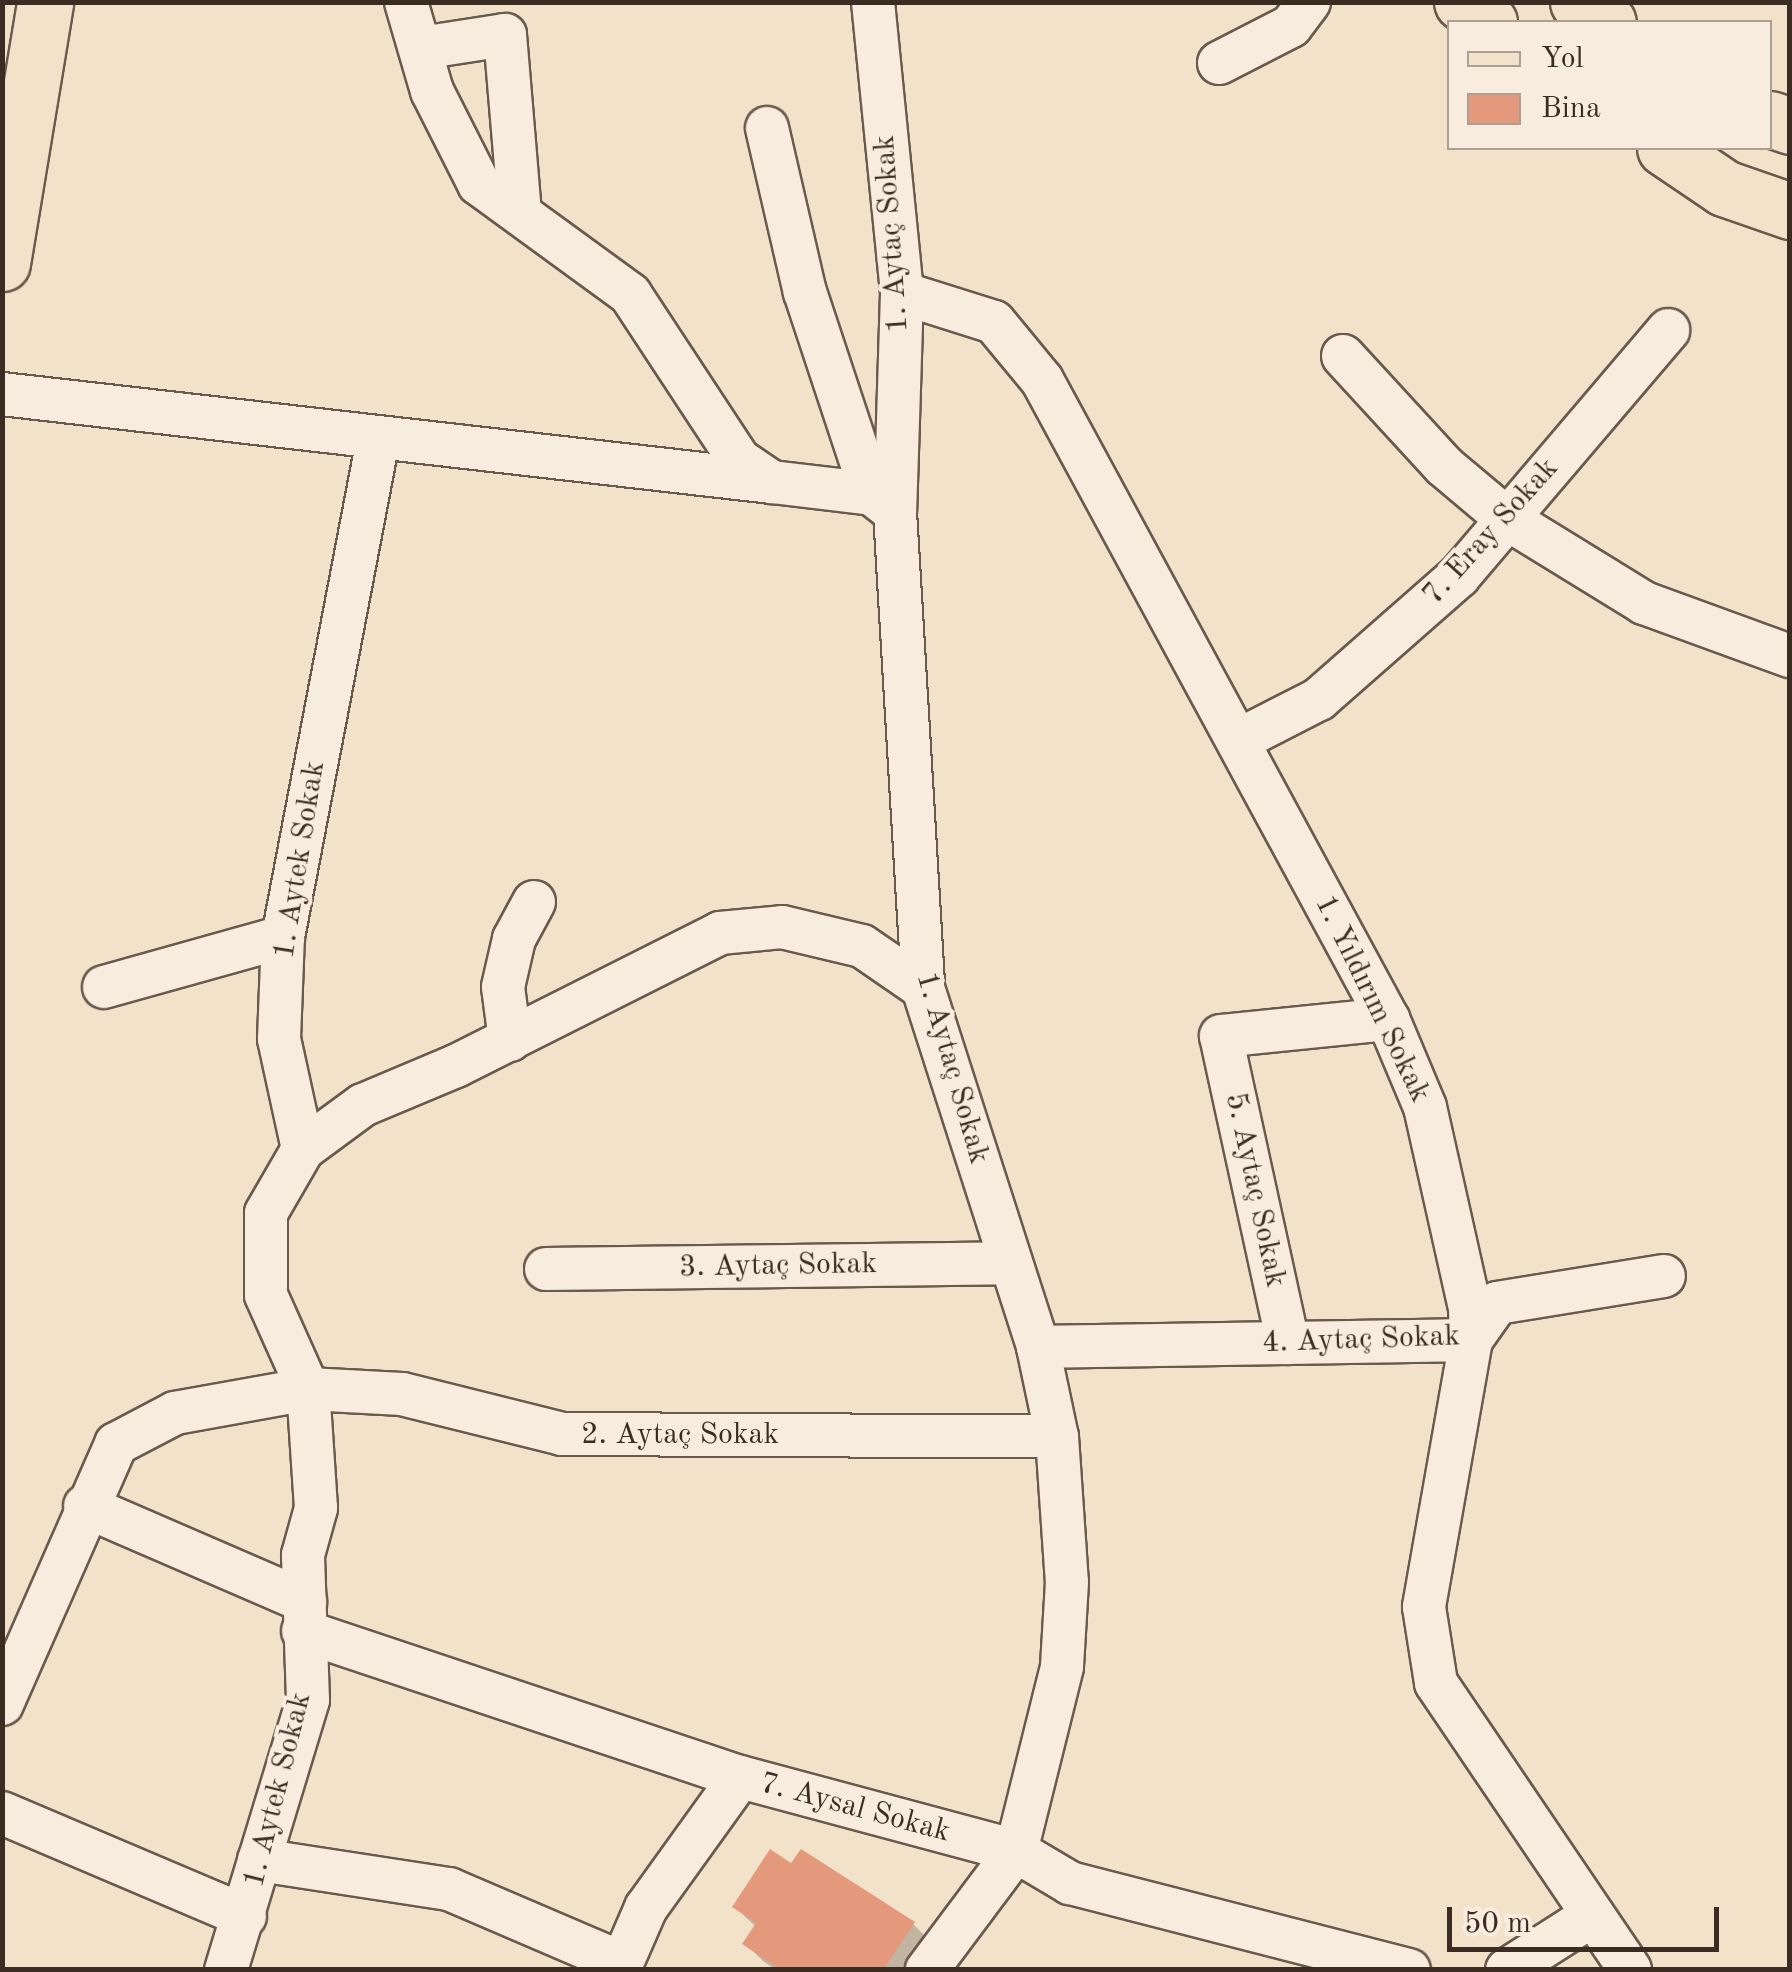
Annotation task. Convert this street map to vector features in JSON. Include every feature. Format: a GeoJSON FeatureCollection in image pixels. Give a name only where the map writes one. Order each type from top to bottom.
{"type":"FeatureCollection","features":[{"type":"Feature","properties":{"kind":"main road"},"geometry":{"type":"LineString","coordinates":[[2,264],[46,2]]}},
{"type":"Feature","properties":{"kind":"main road"},"geometry":{"type":"LineString","coordinates":[[1462,2],[1486,20]]}},
{"type":"Feature","properties":{"kind":"main road"},"geometry":{"type":"LineString","coordinates":[[1578,2],[1605,20]]}},
{"type":"Feature","properties":{"kind":"main road"},"geometry":{"type":"LineString","coordinates":[[1668,150],[1724,188],[1790,212]]}},
{"type":"Feature","properties":{"kind":"street"},"geometry":{"type":"LineString","coordinates":[[406,2],[460,152],[479,184],[630,294],[739,460],[772,482]]}},
{"type":"Feature","properties":{"kind":"street","name":"1. Aytaç Sokak"},"geometry":{"type":"LineString","coordinates":[[872,2],[902,293],[883,503],[923,988],[1038,1347],[1057,1437],[1068,1582],[1062,1667],[1016,1851],[927,1970]]}},
{"type":"Feature","properties":{"kind":"street"},"geometry":{"type":"LineString","coordinates":[[1219,63],[1292,26],[1308,2]]}},
{"type":"Feature","properties":{"kind":"street"},"geometry":{"type":"LineString","coordinates":[[421,48],[505,36],[520,212]]}},
{"type":"Feature","properties":{"kind":"street"},"geometry":{"type":"LineString","coordinates":[[767,128],[805,292],[883,503]]}},
{"type":"Feature","properties":{"kind":"street","name":"1. Yıldırım Sokak"},"geometry":{"type":"LineString","coordinates":[[902,293],[994,322],[1042,380],[1240,739],[1388,1019],[1425,1107],[1472,1340],[1424,1606],[1436,1683],[1630,1970]]}},
{"type":"Feature","properties":{"kind":"street","name":"7. Eray Sokak"},"geometry":{"type":"LineString","coordinates":[[1240,739],[1319,700],[1460,576],[1668,330]]}},
{"type":"Feature","properties":{"kind":"street"},"geometry":{"type":"LineString","coordinates":[[1343,356],[1444,466],[1506,518],[1644,603],[1790,656]]}},
{"type":"Feature","properties":{"kind":"street"},"geometry":{"type":"LineString","coordinates":[[2,394],[378,440],[772,482],[883,503]]}},
{"type":"Feature","properties":{"kind":"street","name":"1. Aytek Sokak"},"geometry":{"type":"LineString","coordinates":[[226,1970],[308,1700],[303,1555],[316,1508],[308,1389],[266,1295],[266,1213],[303,1149],[279,1040],[283,937],[378,440]]}},
{"type":"Feature","properties":{"kind":"street"},"geometry":{"type":"LineString","coordinates":[[510,1040],[503,987],[514,939],[534,902]]}},
{"type":"Feature","properties":{"kind":"street"},"geometry":{"type":"LineString","coordinates":[[303,1149],[363,1104],[510,1040],[720,933],[782,928],[862,946],[923,988]]}},
{"type":"Feature","properties":{"kind":"street"},"geometry":{"type":"LineString","coordinates":[[104,986],[283,937]]}},
{"type":"Feature","properties":{"kind":"street","name":"5. Aytaç Sokak"},"geometry":{"type":"LineString","coordinates":[[1288,1343],[1221,1036],[1388,1019]]}},
{"type":"Feature","properties":{"kind":"street","name":"3. Aytaç Sokak"},"geometry":{"type":"LineString","coordinates":[[546,1269],[1010,1264]]}},
{"type":"Feature","properties":{"kind":"street","name":"4. Aytaç Sokak"},"geometry":{"type":"LineString","coordinates":[[1038,1347],[1472,1340],[1497,1303],[1664,1276]]}},
{"type":"Feature","properties":{"kind":"street","name":"2. Aytaç Sokak"},"geometry":{"type":"LineString","coordinates":[[85,1506],[116,1444],[176,1413],[308,1389],[402,1394],[562,1434],[1057,1437]]}},
{"type":"Feature","properties":{"kind":"street"},"geometry":{"type":"LineString","coordinates":[[2,1704],[85,1506]]}},
{"type":"Feature","properties":{"kind":"street","name":"7. Aysal Sokak"},"geometry":{"type":"LineString","coordinates":[[85,1506],[304,1616],[740,1778],[1016,1851],[1070,1883],[1409,1970]]}},
{"type":"Feature","properties":{"kind":"street"},"geometry":{"type":"LineString","coordinates":[[259,1860],[449,1888],[619,1966],[646,1908],[740,1778]]}},
{"type":"Feature","properties":{"kind":"street"},"geometry":{"type":"LineString","coordinates":[[2,1813],[245,1916]]}},
{"type":"Feature","properties":{"kind":"street"},"geometry":{"type":"LineString","coordinates":[[1507,1970],[1593,1915]]}},
{"type":"Feature","properties":{"kind":"building"},"geometry":{"type":"Polygon","coordinates":[[[770,1849],[791,1863],[801,1849],[915,1922],[883,1970],[781,1970],[742,1944],[756,1923],[732,1907],[770,1849]]]}}]}
